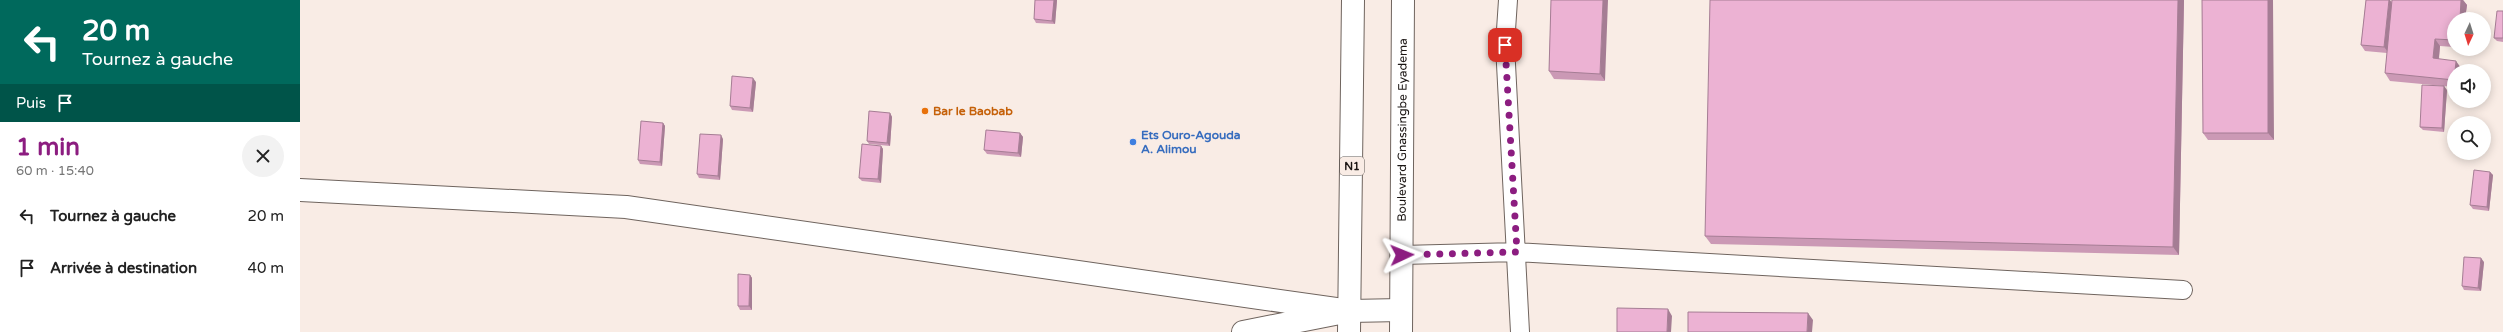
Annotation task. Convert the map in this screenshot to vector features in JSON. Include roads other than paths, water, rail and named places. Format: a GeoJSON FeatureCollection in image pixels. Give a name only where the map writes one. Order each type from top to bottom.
{"type":"FeatureCollection","features":[{"type":"Feature","properties":{"kind":"main road","name":"N1"},"geometry":{"type":"LineString","coordinates":[[1349,332],[1354,0]]}},
{"type":"Feature","properties":{"kind":"main road","name":"Boulevard Gnassingbe Eyadema"},"geometry":{"type":"LineString","coordinates":[[1401,332],[1403,0]]}},
{"type":"Feature","properties":{"kind":"main road"},"geometry":{"type":"LineString","coordinates":[[300,190],[626,208],[1350,311],[1401,310]]}},
{"type":"Feature","properties":{"kind":"main road"},"geometry":{"type":"LineString","coordinates":[[1243,332],[1350,311]]}},
{"type":"Feature","properties":{"kind":"lane"},"geometry":{"type":"LineString","coordinates":[[1508,0],[1505,45],[1520,332]]}},
{"type":"Feature","properties":{"kind":"lane"},"geometry":{"type":"LineString","coordinates":[[1402,255],[1517,252],[2183,290]]}},
{"type":"Feature","properties":{"kind":"place","name":"Bar le Baobab"},"geometry":{"type":"Point","coordinates":[925,111]}},
{"type":"Feature","properties":{"kind":"place","name":"Ets Ouro-Agouda A. Alimou"},"geometry":{"type":"Point","coordinates":[1133,142]}}]}
